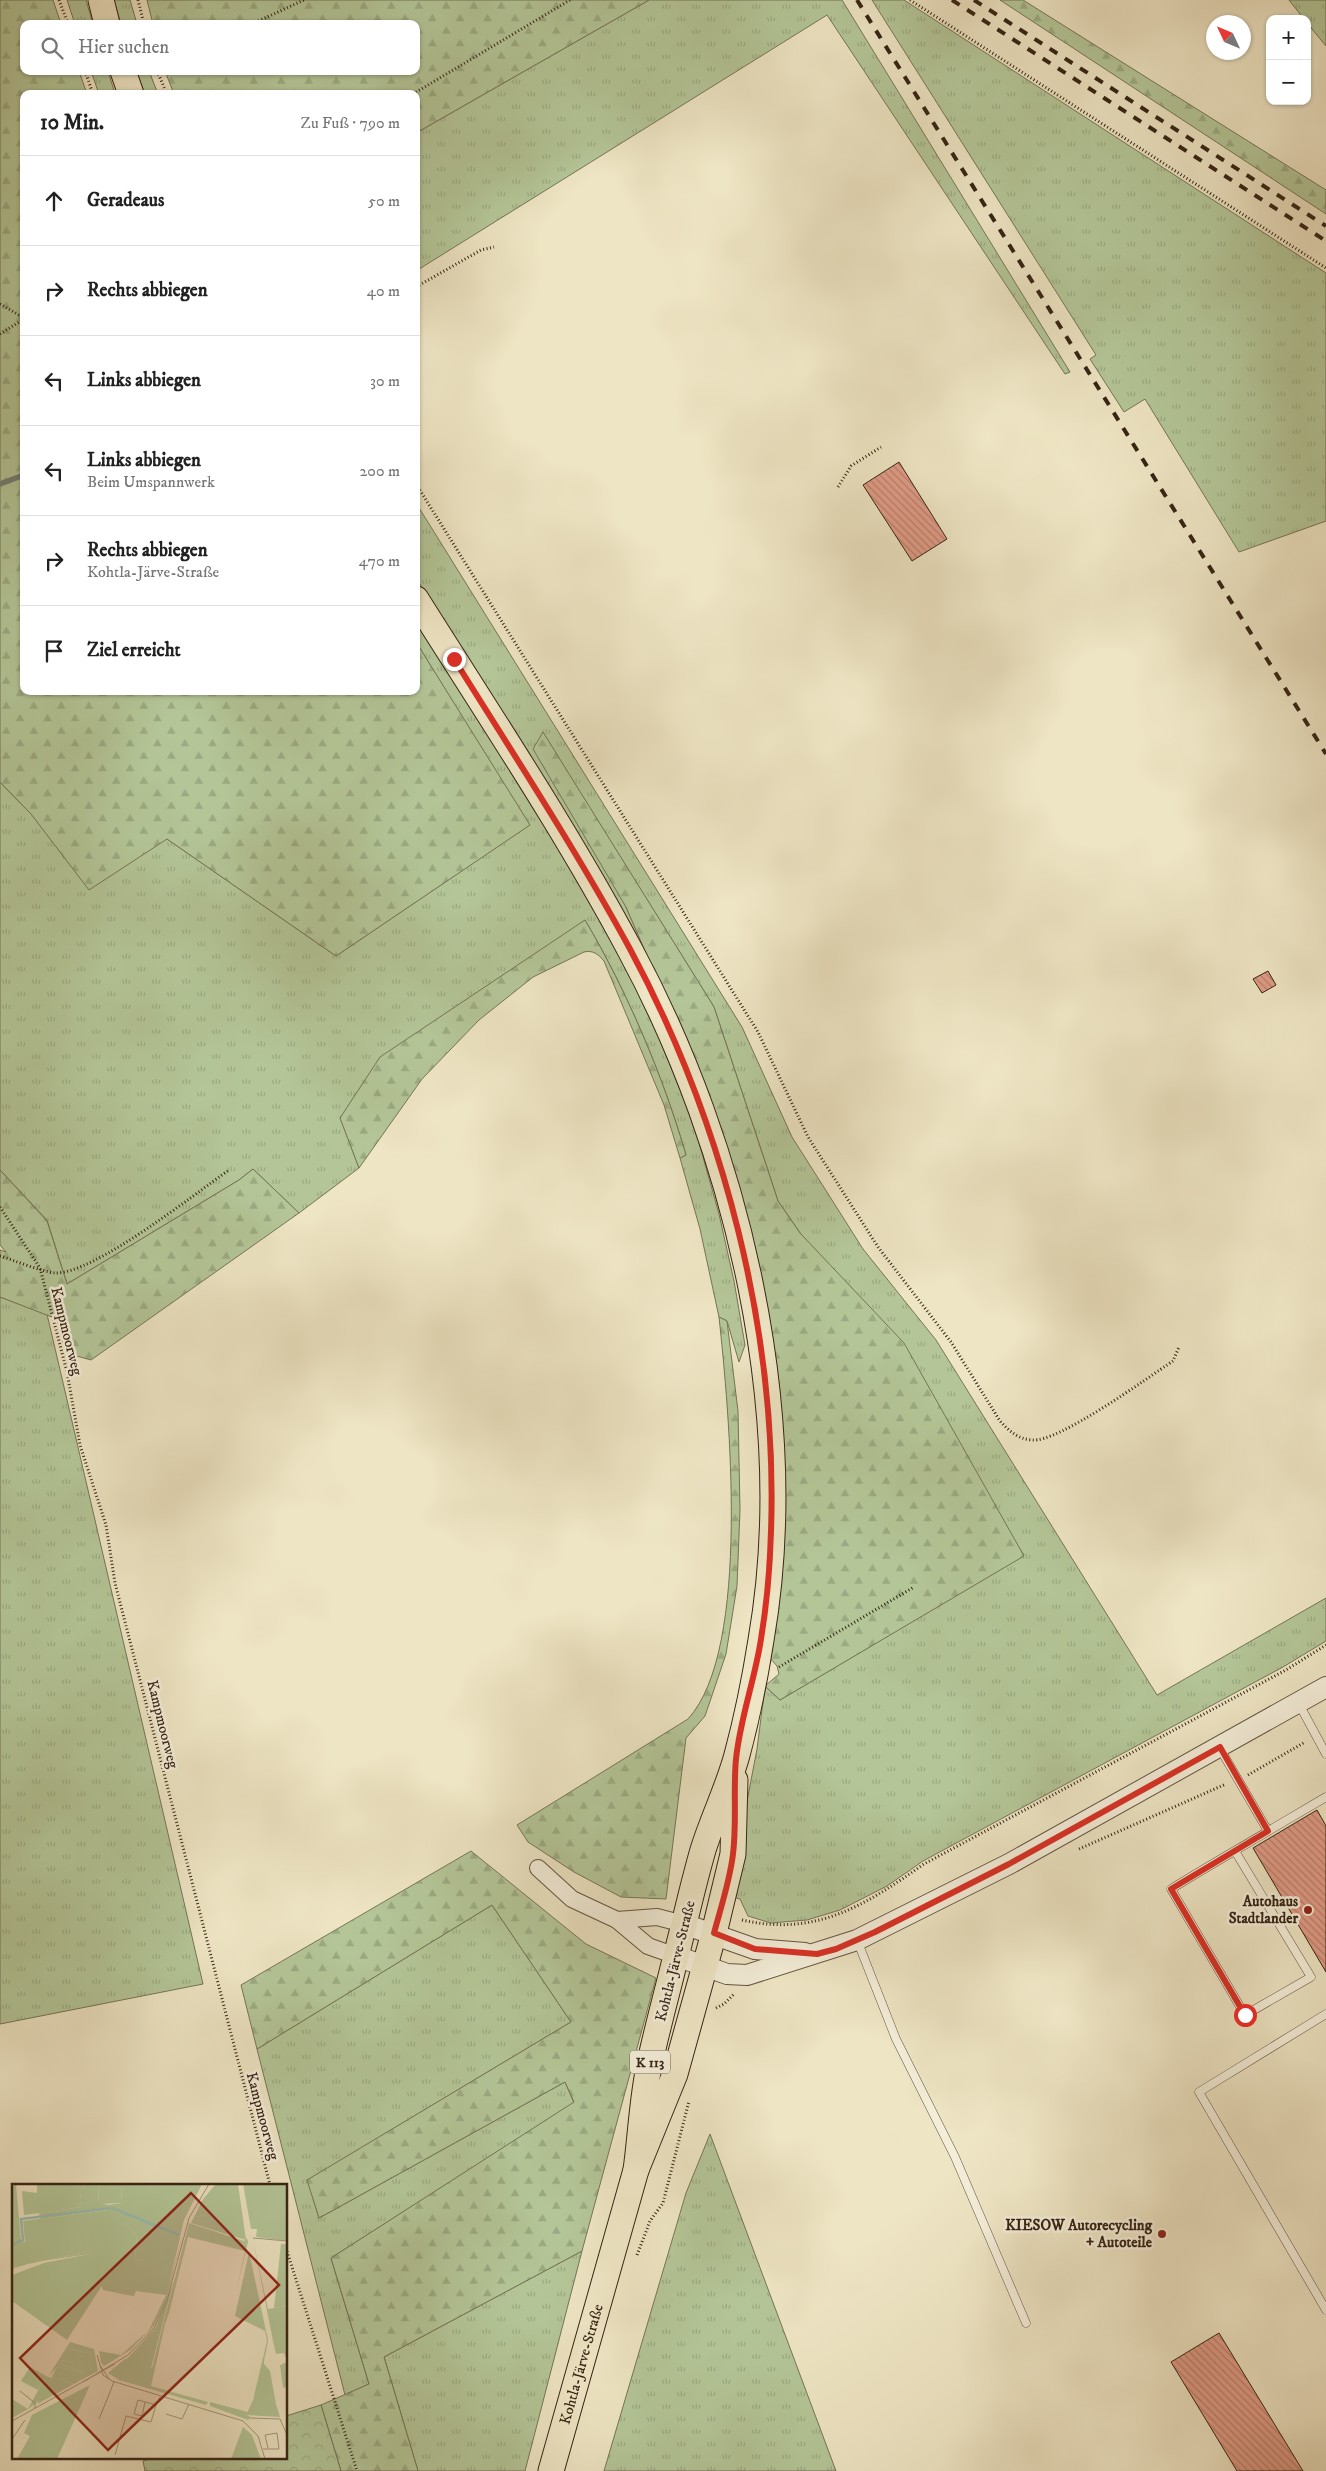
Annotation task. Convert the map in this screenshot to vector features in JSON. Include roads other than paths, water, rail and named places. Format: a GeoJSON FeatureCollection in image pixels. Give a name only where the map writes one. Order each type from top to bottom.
{"type":"FeatureCollection","features":[{"type":"Feature","properties":{"kind":"main road"},"geometry":{"type":"LineString","coordinates":[[101,0],[107,20]]}},
{"type":"Feature","properties":{"kind":"main road"},"geometry":{"type":"LineString","coordinates":[[124,75],[130,90]]}},
{"type":"Feature","properties":{"kind":"main road","name":"Kohtla-Järve-Straße"},"geometry":{"type":"LineString","coordinates":[[420,605],[526,774],[630,950],[666,1024],[714,1148],[743,1247],[759,1338],[769,1427],[772,1479],[769,1572],[762,1638],[736,1757],[703,1850],[649,2065],[636,2170]]}},
{"type":"Feature","properties":{"kind":"main road","name":"Kohtla-Järve-Straße"},"geometry":{"type":"LineString","coordinates":[[551,2471],[636,2170],[716,1970],[714,1933],[733,1854],[736,1757]]}},
{"type":"Feature","properties":{"kind":"street"},"geometry":{"type":"LineString","coordinates":[[538,1868],[572,1899],[617,1920],[648,1946],[716,1970],[747,1975],[857,1940],[1009,1864],[1326,1688]]}},
{"type":"Feature","properties":{"kind":"street"},"geometry":{"type":"LineString","coordinates":[[617,1920],[657,1917],[714,1933],[755,1949],[817,1954]]}},
{"type":"Feature","properties":{"kind":"lane"},"geometry":{"type":"LineString","coordinates":[[1299,1704],[1326,1754]]}},
{"type":"Feature","properties":{"kind":"lane"},"geometry":{"type":"LineString","coordinates":[[1220,1747],[1268,1831]]}},
{"type":"Feature","properties":{"kind":"lane"},"geometry":{"type":"LineString","coordinates":[[1235,1850],[1311,1976],[1245,2015],[1171,1889],[1235,1850],[1326,1797]]}},
{"type":"Feature","properties":{"kind":"lane"},"geometry":{"type":"LineString","coordinates":[[857,1940],[896,2039],[955,2157],[1026,2323]]}},
{"type":"Feature","properties":{"kind":"lane"},"geometry":{"type":"LineString","coordinates":[[1326,2014],[1199,2092],[1326,2310]]}},
{"type":"Feature","properties":{"kind":"waterway"},"geometry":{"type":"LineString","coordinates":[[0,484],[20,476]]}},
{"type":"Feature","properties":{"kind":"railway"},"geometry":{"type":"LineString","coordinates":[[857,0],[1326,754]]}},
{"type":"Feature","properties":{"kind":"railway"},"geometry":{"type":"LineString","coordinates":[[952,0],[1326,241]]}},
{"type":"Feature","properties":{"kind":"railway"},"geometry":{"type":"LineString","coordinates":[[974,0],[1326,226]]}},
{"type":"Feature","properties":{"kind":"place","name":"Autohaus Stadtlander"},"geometry":{"type":"Point","coordinates":[1308,1910]}},
{"type":"Feature","properties":{"kind":"place","name":"KIESOW Autorecycling + Autoteile"},"geometry":{"type":"Point","coordinates":[1162,2234]}}]}
